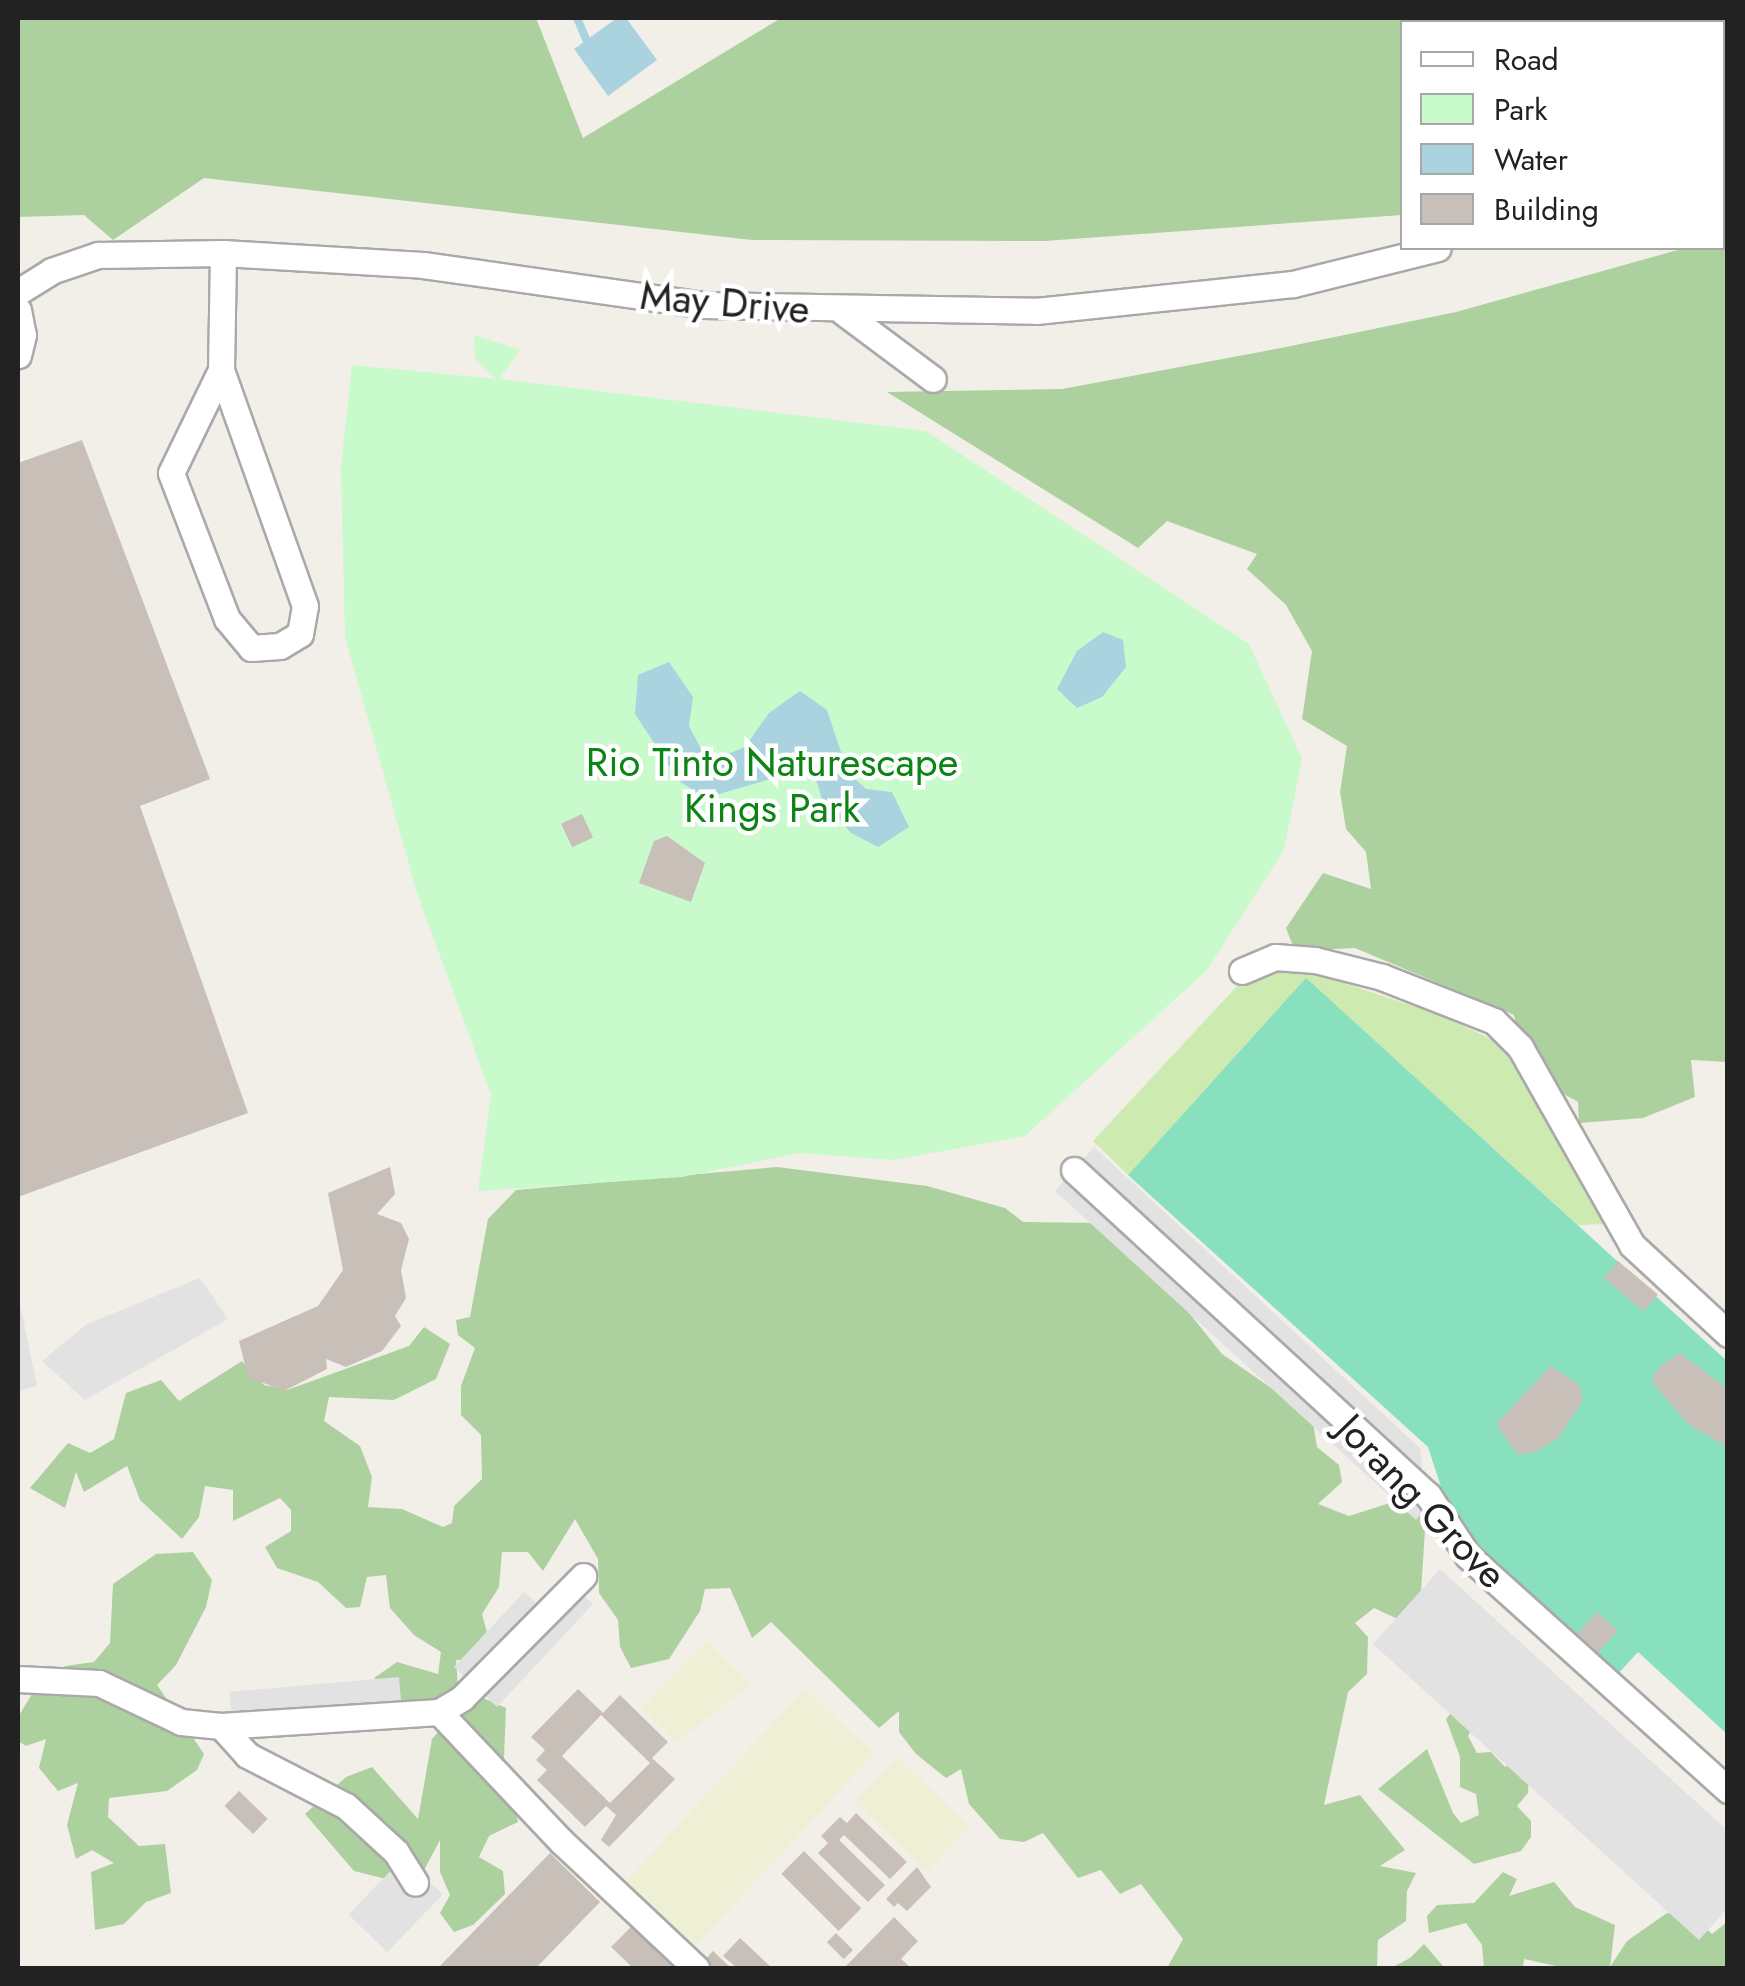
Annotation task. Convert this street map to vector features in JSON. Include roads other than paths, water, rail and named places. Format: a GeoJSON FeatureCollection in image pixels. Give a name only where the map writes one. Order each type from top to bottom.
{"type":"FeatureCollection","features":[{"type":"Feature","properties":{"kind":"street","name":"May Drive"},"geometry":{"type":"LineString","coordinates":[[18,292],[51,271],[98,255],[223,253],[423,265],[703,305],[843,312],[1036,311],[1256,288],[1429,250]]}},
{"type":"Feature","properties":{"kind":"street"},"geometry":{"type":"LineString","coordinates":[[221,370],[171,473],[227,619],[251,648],[280,646],[300,634],[305,606],[221,370],[223,253]]}},
{"type":"Feature","properties":{"kind":"street"},"geometry":{"type":"LineString","coordinates":[[18,310],[18,355]]}},
{"type":"Feature","properties":{"kind":"street"},"geometry":{"type":"LineString","coordinates":[[843,312],[934,379]]}},
{"type":"Feature","properties":{"kind":"street"},"geometry":{"type":"LineString","coordinates":[[1242,971],[1275,957],[1315,960],[1382,977],[1494,1020],[1520,1047],[1632,1244],[1728,1334]]}},
{"type":"Feature","properties":{"kind":"street","name":"Jorang Grove"},"geometry":{"type":"LineString","coordinates":[[1074,1170],[1428,1495],[1468,1556],[1728,1790]]}},
{"type":"Feature","properties":{"kind":"street"},"geometry":{"type":"LineString","coordinates":[[18,1679],[99,1683],[181,1722],[221,1726],[438,1712],[462,1698],[583,1576]]}},
{"type":"Feature","properties":{"kind":"street"},"geometry":{"type":"LineString","coordinates":[[438,1712],[562,1842],[696,1968]]}},
{"type":"Feature","properties":{"kind":"street"},"geometry":{"type":"LineString","coordinates":[[221,1726],[248,1755],[346,1806],[396,1852],[415,1882]]}},
{"type":"Feature","properties":{"kind":"water"},"geometry":{"type":"Polygon","coordinates":[[[617,18],[626,18],[657,60],[608,96],[574,49],[617,18]]]}},
{"type":"Feature","properties":{"kind":"water"},"geometry":{"type":"Polygon","coordinates":[[[1103,632],[1123,640],[1126,667],[1102,697],[1077,708],[1057,689],[1077,651],[1103,632]]]}},
{"type":"Feature","properties":{"kind":"water"},"geometry":{"type":"Polygon","coordinates":[[[669,662],[693,697],[689,726],[708,762],[745,747],[769,713],[800,691],[827,710],[843,758],[705,798],[679,781],[635,714],[638,675],[669,662]]]}},
{"type":"Feature","properties":{"kind":"water"},"geometry":{"type":"Polygon","coordinates":[[[846,770],[866,789],[892,792],[909,827],[878,847],[851,833],[822,799],[814,773],[846,770]]]}},
{"type":"Feature","properties":{"kind":"waterway"},"geometry":{"type":"LineString","coordinates":[[577,18],[586,39]]}},
{"type":"Feature","properties":{"kind":"park label","name":"Rio Tinto Naturescape Kings Park"},"geometry":{"type":"Point","coordinates":[772,785]}}]}
